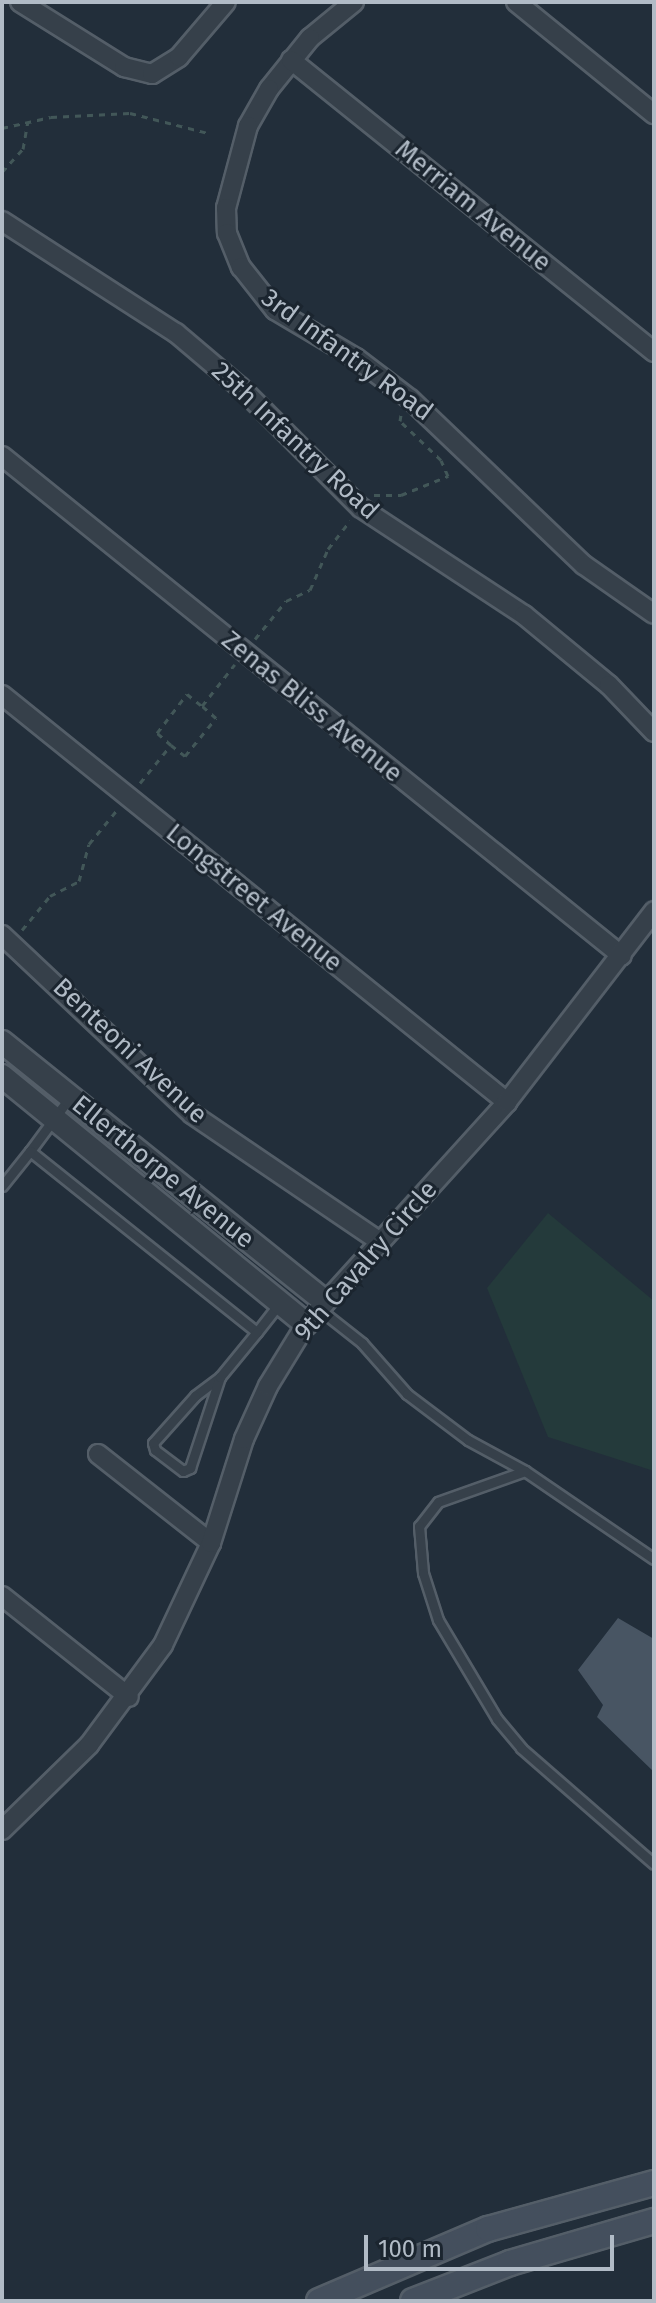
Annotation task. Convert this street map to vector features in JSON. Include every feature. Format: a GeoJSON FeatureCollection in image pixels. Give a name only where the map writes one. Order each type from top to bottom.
{"type":"FeatureCollection","features":[{"type":"Feature","properties":{"kind":"main road"},"geometry":{"type":"LineString","coordinates":[[319,2301],[488,2229],[654,2183]]}},
{"type":"Feature","properties":{"kind":"main road"},"geometry":{"type":"LineString","coordinates":[[413,2301],[510,2263],[654,2221]]}},
{"type":"Feature","properties":{"kind":"street"},"geometry":{"type":"LineString","coordinates":[[20,2],[124,67],[152,74],[179,57],[226,2]]}},
{"type":"Feature","properties":{"kind":"street","name":"3rd Infantry Road"},"geometry":{"type":"LineString","coordinates":[[354,2],[291,60],[248,126],[226,208],[227,233],[255,290],[275,310],[356,358],[448,429],[584,565],[654,614]]}},
{"type":"Feature","properties":{"kind":"street"},"geometry":{"type":"LineString","coordinates":[[516,2],[654,114]]}},
{"type":"Feature","properties":{"kind":"street","name":"Merriam Avenue"},"geometry":{"type":"LineString","coordinates":[[291,60],[654,352]]}},
{"type":"Feature","properties":{"kind":"street","name":"25th Infantry Road"},"geometry":{"type":"LineString","coordinates":[[2,221],[176,333],[240,387],[361,508],[524,615],[609,685],[654,732]]}},
{"type":"Feature","properties":{"kind":"street","name":"Zenas Bliss Avenue"},"geometry":{"type":"LineString","coordinates":[[2,456],[622,956]]}},
{"type":"Feature","properties":{"kind":"street","name":"Longstreet Avenue"},"geometry":{"type":"LineString","coordinates":[[2,695],[507,1102]]}},
{"type":"Feature","properties":{"kind":"street","name":"9th Cavalry Circle"},"geometry":{"type":"LineString","coordinates":[[5,1821],[89,1745],[129,1697],[186,1604],[211,1543],[244,1439],[268,1386],[316,1311],[507,1102],[654,911]]}},
{"type":"Feature","properties":{"kind":"street","name":"Benteoni Avenue"},"geometry":{"type":"LineString","coordinates":[[2,935],[192,1114],[380,1242]]}},
{"type":"Feature","properties":{"kind":"street","name":"Ellerthorpe Avenue"},"geometry":{"type":"LineString","coordinates":[[2,1042],[70,1097],[316,1311]]}},
{"type":"Feature","properties":{"kind":"street","name":"Ellerthorpe Avenue"},"geometry":{"type":"LineString","coordinates":[[2,1076],[281,1301],[316,1311]]}},
{"type":"Feature","properties":{"kind":"street"},"geometry":{"type":"LineString","coordinates":[[98,1454],[211,1543]]}},
{"type":"Feature","properties":{"kind":"street"},"geometry":{"type":"LineString","coordinates":[[2,1596],[129,1697]]}},
{"type":"Feature","properties":{"kind":"lane"},"geometry":{"type":"LineString","coordinates":[[2,1186],[70,1097]]}},
{"type":"Feature","properties":{"kind":"lane"},"geometry":{"type":"LineString","coordinates":[[30,1151],[257,1332]]}},
{"type":"Feature","properties":{"kind":"lane"},"geometry":{"type":"LineString","coordinates":[[220,1377],[190,1468],[183,1471],[153,1443],[195,1396],[220,1377],[281,1301]]}},
{"type":"Feature","properties":{"kind":"lane"},"geometry":{"type":"LineString","coordinates":[[316,1311],[362,1343],[407,1394],[468,1440],[525,1471],[654,1559]]}},
{"type":"Feature","properties":{"kind":"lane"},"geometry":{"type":"LineString","coordinates":[[525,1471],[438,1502],[425,1517],[418,1534],[438,1620],[497,1719],[521,1748],[654,1864]]}},
{"type":"Feature","properties":{"kind":"path"},"geometry":{"type":"LineString","coordinates":[[2,128],[92,112],[130,113],[208,133]]}},
{"type":"Feature","properties":{"kind":"path"},"geometry":{"type":"LineString","coordinates":[[2,172],[23,149],[28,122]]}},
{"type":"Feature","properties":{"kind":"path"},"geometry":{"type":"LineString","coordinates":[[171,745],[185,756],[216,718],[202,706]]}},
{"type":"Feature","properties":{"kind":"green space"},"geometry":{"type":"Polygon","coordinates":[[[548,1213],[654,1301],[654,1471],[548,1437],[487,1288],[548,1213]]]}},
{"type":"Feature","properties":{"kind":"building"},"geometry":{"type":"Polygon","coordinates":[[[618,1618],[654,1639],[654,1772],[597,1717],[603,1705],[578,1670],[618,1618]]]}}]}
